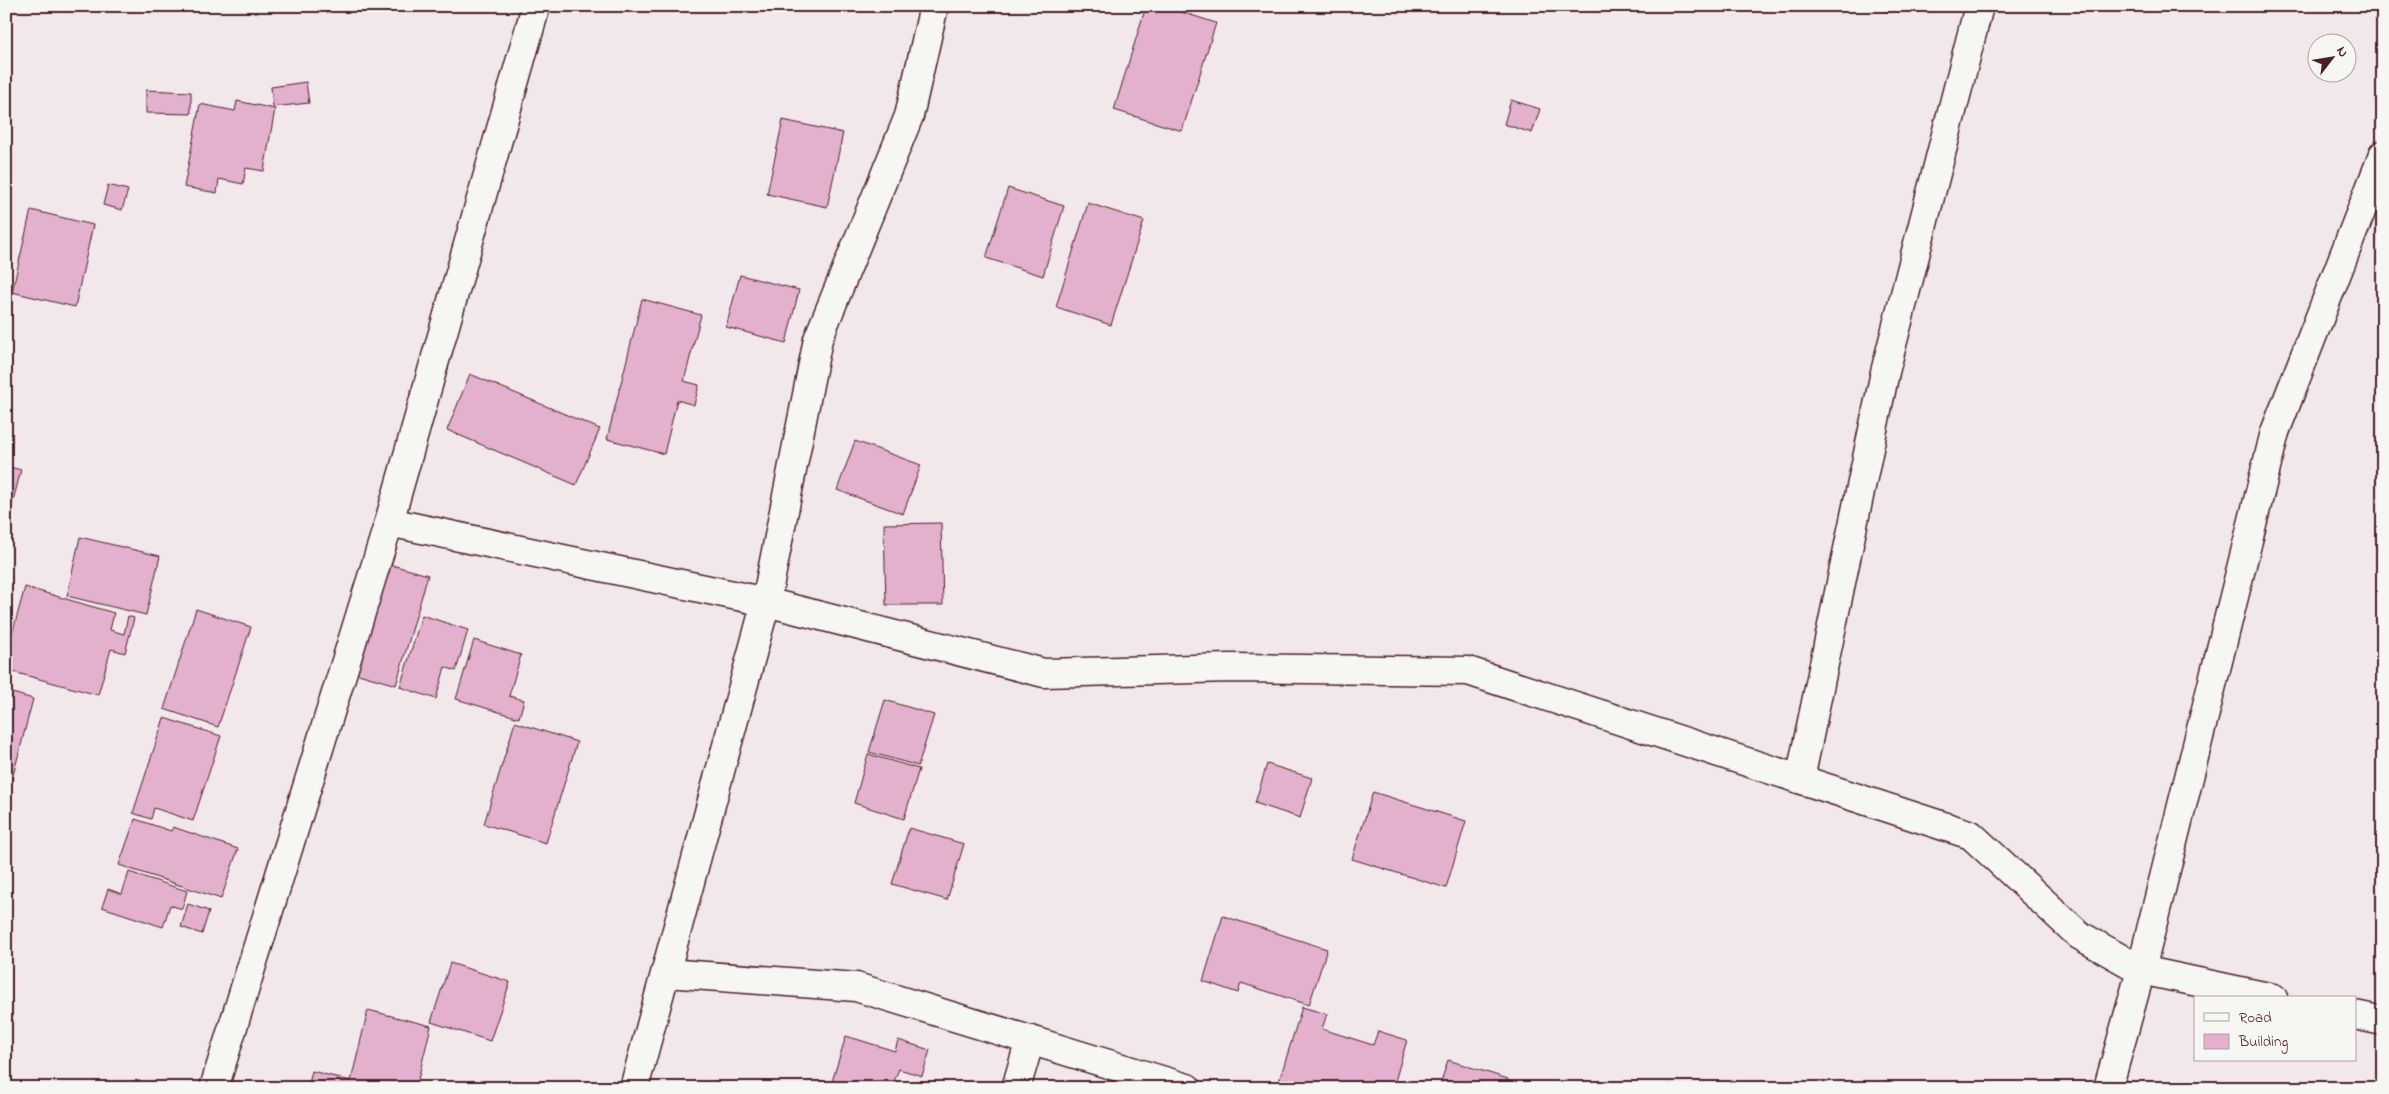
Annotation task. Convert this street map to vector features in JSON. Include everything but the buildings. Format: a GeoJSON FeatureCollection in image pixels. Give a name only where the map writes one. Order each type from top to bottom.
{"type":"FeatureCollection","features":[{"type":"Feature","properties":{"kind":"street"},"geometry":{"type":"LineString","coordinates":[[214,1088],[389,522],[536,6]]}},
{"type":"Feature","properties":{"kind":"street"},"geometry":{"type":"LineString","coordinates":[[634,1088],[766,602],[818,339],[910,116],[934,6]]}},
{"type":"Feature","properties":{"kind":"street"},"geometry":{"type":"LineString","coordinates":[[1800,779],[1885,372],[1979,6]]}},
{"type":"Feature","properties":{"kind":"street"},"geometry":{"type":"LineString","coordinates":[[2108,1088],[2141,970],[2275,432],[2383,155]]}},
{"type":"Feature","properties":{"kind":"street"},"geometry":{"type":"LineString","coordinates":[[389,522],[766,602],[1044,673],[1231,668],[1468,671],[1971,835],[2080,935],[2141,970],[2264,996]]}},
{"type":"Feature","properties":{"kind":"street"},"geometry":{"type":"LineString","coordinates":[[666,973],[856,987],[1187,1088]]}},
{"type":"Feature","properties":{"kind":"street"},"geometry":{"type":"LineString","coordinates":[[2356,1015],[2383,1021]]}},
{"type":"Feature","properties":{"kind":"street"},"geometry":{"type":"LineString","coordinates":[[1016,1088],[1030,1040]]}}]}
